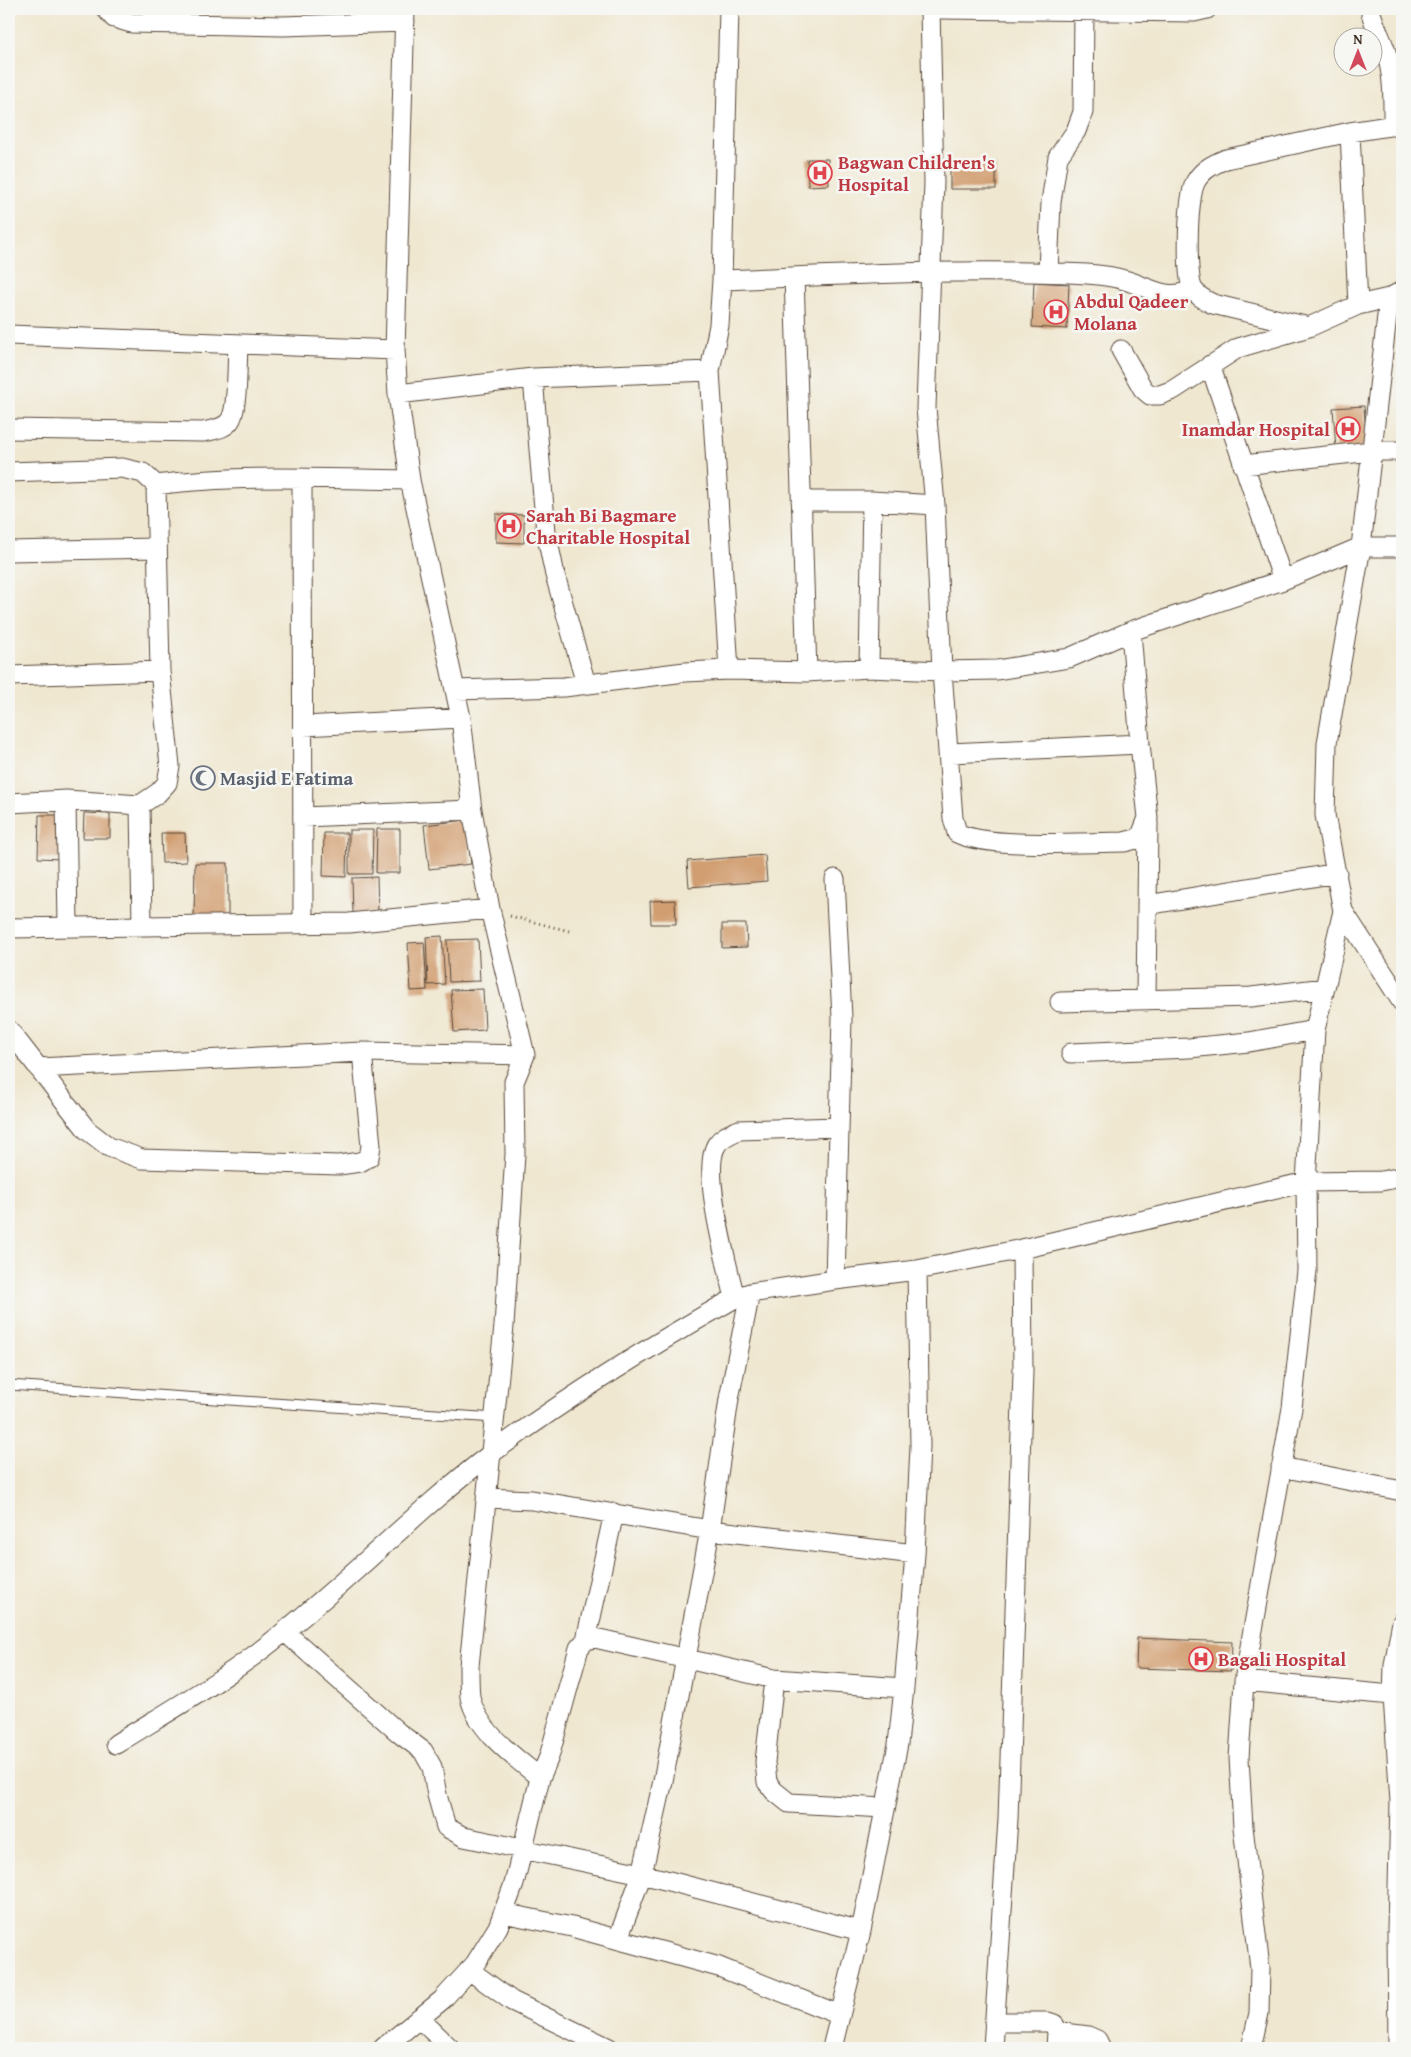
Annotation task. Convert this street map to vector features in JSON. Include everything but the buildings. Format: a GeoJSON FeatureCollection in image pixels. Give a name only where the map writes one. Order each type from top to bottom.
{"type":"FeatureCollection","features":[{"type":"Feature","properties":{"kind":"street"},"geometry":{"type":"LineString","coordinates":[[106,9],[114,18],[131,23],[283,17],[404,15],[395,350],[398,394],[410,480],[461,718],[472,810],[490,909],[525,1055],[514,1082],[514,1154],[492,1454],[469,1666],[470,1698],[478,1717],[498,1742],[540,1778]]}},
{"type":"Feature","properties":{"kind":"street"},"geometry":{"type":"LineString","coordinates":[[728,670],[710,370],[719,325],[722,280],[729,9]]}},
{"type":"Feature","properties":{"kind":"street"},"geometry":{"type":"LineString","coordinates":[[930,9],[934,182],[926,408],[935,505],[942,671],[950,753],[953,818],[957,833],[969,838],[999,842],[1124,842],[1140,838],[1148,818]]}},
{"type":"Feature","properties":{"kind":"street"},"geometry":{"type":"LineString","coordinates":[[943,9],[1194,12],[1207,9]]}},
{"type":"Feature","properties":{"kind":"street"},"geometry":{"type":"LineString","coordinates":[[1309,327],[1203,300],[1193,289],[1188,271],[1190,199],[1195,181],[1209,165],[1226,159],[1350,132],[1398,125],[1392,75],[1385,48],[1372,21],[1370,9]]}},
{"type":"Feature","properties":{"kind":"street"},"geometry":{"type":"LineString","coordinates":[[1048,272],[1051,202],[1058,157],[1076,131],[1082,112],[1084,11]]}},
{"type":"Feature","properties":{"kind":"street"},"geometry":{"type":"LineString","coordinates":[[1350,132],[1358,305]]}},
{"type":"Feature","properties":{"kind":"street"},"geometry":{"type":"LineString","coordinates":[[722,280],[931,272],[1048,272],[1096,275],[1119,279],[1162,294],[1181,296],[1193,289]]}},
{"type":"Feature","properties":{"kind":"street"},"geometry":{"type":"LineString","coordinates":[[794,277],[807,672]]}},
{"type":"Feature","properties":{"kind":"street"},"geometry":{"type":"LineString","coordinates":[[1121,350],[1143,389],[1150,395],[1160,395],[1173,390],[1238,348],[1309,327],[1358,305],[1396,294],[1372,451],[1361,547],[1326,743],[1325,815],[1343,911],[1316,1030],[1310,1091],[1306,1182],[1307,1271],[1292,1408],[1244,1681],[1239,1758],[1243,1827],[1260,1968],[1259,2013],[1251,2048]]}},
{"type":"Feature","properties":{"kind":"street"},"geometry":{"type":"LineString","coordinates":[[9,335],[395,350]]}},
{"type":"Feature","properties":{"kind":"street"},"geometry":{"type":"LineString","coordinates":[[9,429],[203,432],[220,428],[231,420],[235,404],[238,344]]}},
{"type":"Feature","properties":{"kind":"street"},"geometry":{"type":"LineString","coordinates":[[1210,365],[1283,580]]}},
{"type":"Feature","properties":{"kind":"street"},"geometry":{"type":"LineString","coordinates":[[398,394],[533,378],[710,370]]}},
{"type":"Feature","properties":{"kind":"street"},"geometry":{"type":"LineString","coordinates":[[533,378],[546,532],[555,575],[586,684]]}},
{"type":"Feature","properties":{"kind":"street"},"geometry":{"type":"LineString","coordinates":[[1243,465],[1372,451],[1402,451]]}},
{"type":"Feature","properties":{"kind":"street"},"geometry":{"type":"LineString","coordinates":[[9,472],[122,468],[143,473],[156,485],[160,671],[170,766],[167,782],[158,793],[140,805],[66,800],[9,803]]}},
{"type":"Feature","properties":{"kind":"street"},"geometry":{"type":"LineString","coordinates":[[156,485],[177,482],[302,478],[410,480]]}},
{"type":"Feature","properties":{"kind":"street"},"geometry":{"type":"LineString","coordinates":[[302,478],[303,923]]}},
{"type":"Feature","properties":{"kind":"street"},"geometry":{"type":"LineString","coordinates":[[801,501],[872,501],[935,505]]}},
{"type":"Feature","properties":{"kind":"street"},"geometry":{"type":"LineString","coordinates":[[869,668],[872,501]]}},
{"type":"Feature","properties":{"kind":"street"},"geometry":{"type":"LineString","coordinates":[[455,690],[586,684],[685,672],[728,670],[807,672],[869,668],[942,671],[997,670],[1069,658],[1131,631],[1283,580],[1361,547],[1402,547]]}},
{"type":"Feature","properties":{"kind":"street"},"geometry":{"type":"LineString","coordinates":[[9,551],[157,548]]}},
{"type":"Feature","properties":{"kind":"street"},"geometry":{"type":"LineString","coordinates":[[1131,631],[1148,818],[1146,1000]]}},
{"type":"Feature","properties":{"kind":"street"},"geometry":{"type":"LineString","coordinates":[[9,676],[160,671]]}},
{"type":"Feature","properties":{"kind":"street"},"geometry":{"type":"LineString","coordinates":[[303,726],[461,718]]}},
{"type":"Feature","properties":{"kind":"street"},"geometry":{"type":"LineString","coordinates":[[950,753],[1140,744]]}},
{"type":"Feature","properties":{"kind":"street"},"geometry":{"type":"LineString","coordinates":[[66,800],[68,926]]}},
{"type":"Feature","properties":{"kind":"street"},"geometry":{"type":"LineString","coordinates":[[140,805],[142,926]]}},
{"type":"Feature","properties":{"kind":"street"},"geometry":{"type":"LineString","coordinates":[[303,817],[472,810]]}},
{"type":"Feature","properties":{"kind":"street"},"geometry":{"type":"LineString","coordinates":[[1148,905],[1337,873]]}},
{"type":"Feature","properties":{"kind":"street"},"geometry":{"type":"LineString","coordinates":[[835,879],[842,1018],[835,1280]]}},
{"type":"Feature","properties":{"kind":"street"},"geometry":{"type":"LineString","coordinates":[[9,928],[349,923],[490,909]]}},
{"type":"Feature","properties":{"kind":"street"},"geometry":{"type":"LineString","coordinates":[[1343,911],[1402,1002]]}},
{"type":"Feature","properties":{"kind":"street"},"geometry":{"type":"LineString","coordinates":[[1060,1002],[1251,997],[1325,988]]}},
{"type":"Feature","properties":{"kind":"street"},"geometry":{"type":"LineString","coordinates":[[9,1030],[87,1130],[110,1148],[142,1159],[339,1165],[360,1162],[369,1157],[371,1146],[362,1052]]}},
{"type":"Feature","properties":{"kind":"street"},"geometry":{"type":"LineString","coordinates":[[1070,1052],[1189,1048],[1249,1042],[1316,1030]]}},
{"type":"Feature","properties":{"kind":"street"},"geometry":{"type":"LineString","coordinates":[[38,1068],[362,1052],[525,1055]]}},
{"type":"Feature","properties":{"kind":"street"},"geometry":{"type":"LineString","coordinates":[[618,1939],[642,1874],[663,1781],[710,1530],[743,1296],[714,1197],[712,1159],[716,1145],[725,1135],[739,1130],[839,1127]]}},
{"type":"Feature","properties":{"kind":"street"},"geometry":{"type":"LineString","coordinates":[[116,1744],[216,1683],[285,1632],[376,1550],[492,1454],[639,1353],[743,1296],[835,1280],[917,1270],[1022,1249],[1306,1182],[1381,1180],[1402,1177]]}},
{"type":"Feature","properties":{"kind":"street"},"geometry":{"type":"LineString","coordinates":[[1381,1180],[1402,1186]]}},
{"type":"Feature","properties":{"kind":"street"},"geometry":{"type":"LineString","coordinates":[[992,2048],[1009,1799],[1023,1372],[1022,1249]]}},
{"type":"Feature","properties":{"kind":"street"},"geometry":{"type":"LineString","coordinates":[[832,2048],[861,1931],[898,1744],[916,1554],[920,1446],[917,1270]]}},
{"type":"Feature","properties":{"kind":"street"},"geometry":{"type":"LineString","coordinates":[[1281,1467],[1402,1491]]}},
{"type":"Feature","properties":{"kind":"street"},"geometry":{"type":"LineString","coordinates":[[487,1498],[532,1500],[710,1530],[916,1554]]}},
{"type":"Feature","properties":{"kind":"street"},"geometry":{"type":"LineString","coordinates":[[383,2048],[442,2000],[468,1970],[498,1927],[514,1884],[540,1778],[549,1756],[579,1648],[586,1640],[614,1513]]}},
{"type":"Feature","properties":{"kind":"street"},"geometry":{"type":"LineString","coordinates":[[1398,2048],[1400,1802],[1398,1696],[1394,1665],[1402,1622]]}},
{"type":"Feature","properties":{"kind":"street"},"geometry":{"type":"LineString","coordinates":[[285,1632],[423,1751],[432,1767],[446,1827],[464,1837],[642,1874],[861,1931]]}},
{"type":"Feature","properties":{"kind":"street"},"geometry":{"type":"LineString","coordinates":[[586,1640],[595,1638],[774,1679],[904,1688]]}},
{"type":"Feature","properties":{"kind":"street"},"geometry":{"type":"LineString","coordinates":[[774,1679],[765,1762],[767,1782],[774,1791],[789,1803],[885,1808]]}},
{"type":"Feature","properties":{"kind":"street"},"geometry":{"type":"LineString","coordinates":[[1244,1681],[1398,1696]]}},
{"type":"Feature","properties":{"kind":"street"},"geometry":{"type":"LineString","coordinates":[[503,1913],[572,1927],[719,1967],[840,2015]]}},
{"type":"Feature","properties":{"kind":"street"},"geometry":{"type":"LineString","coordinates":[[468,1970],[512,2001],[609,2048]]}},
{"type":"Feature","properties":{"kind":"street"},"geometry":{"type":"LineString","coordinates":[[419,2018],[450,2048]]}},
{"type":"Feature","properties":{"kind":"street"},"geometry":{"type":"LineString","coordinates":[[994,2022],[1048,2022],[1054,2024],[1057,2040],[1088,2036],[1097,2040],[1101,2048]]}},
{"type":"Feature","properties":{"kind":"lane"},"geometry":{"type":"LineString","coordinates":[[9,1385],[495,1418]]}},
{"type":"Feature","properties":{"kind":"path"},"geometry":{"type":"LineString","coordinates":[[490,909],[569,932]]}},
{"type":"Feature","properties":{"kind":"place","name":"Bagwan Children's Hospital"},"geometry":{"type":"Point","coordinates":[820,173]}},
{"type":"Feature","properties":{"kind":"place","name":"Abdul Qadeer Molana"},"geometry":{"type":"Point","coordinates":[1056,312]}},
{"type":"Feature","properties":{"kind":"place","name":"Inamdar Hospital"},"geometry":{"type":"Point","coordinates":[1348,429]}},
{"type":"Feature","properties":{"kind":"place","name":"Sarah Bi Bagmare Charitable Hospital"},"geometry":{"type":"Point","coordinates":[509,526]}},
{"type":"Feature","properties":{"kind":"place","name":"Masjid E Fatima"},"geometry":{"type":"Point","coordinates":[203,778]}},
{"type":"Feature","properties":{"kind":"place","name":"Bagali Hospital"},"geometry":{"type":"Point","coordinates":[1201,1659]}}]}
